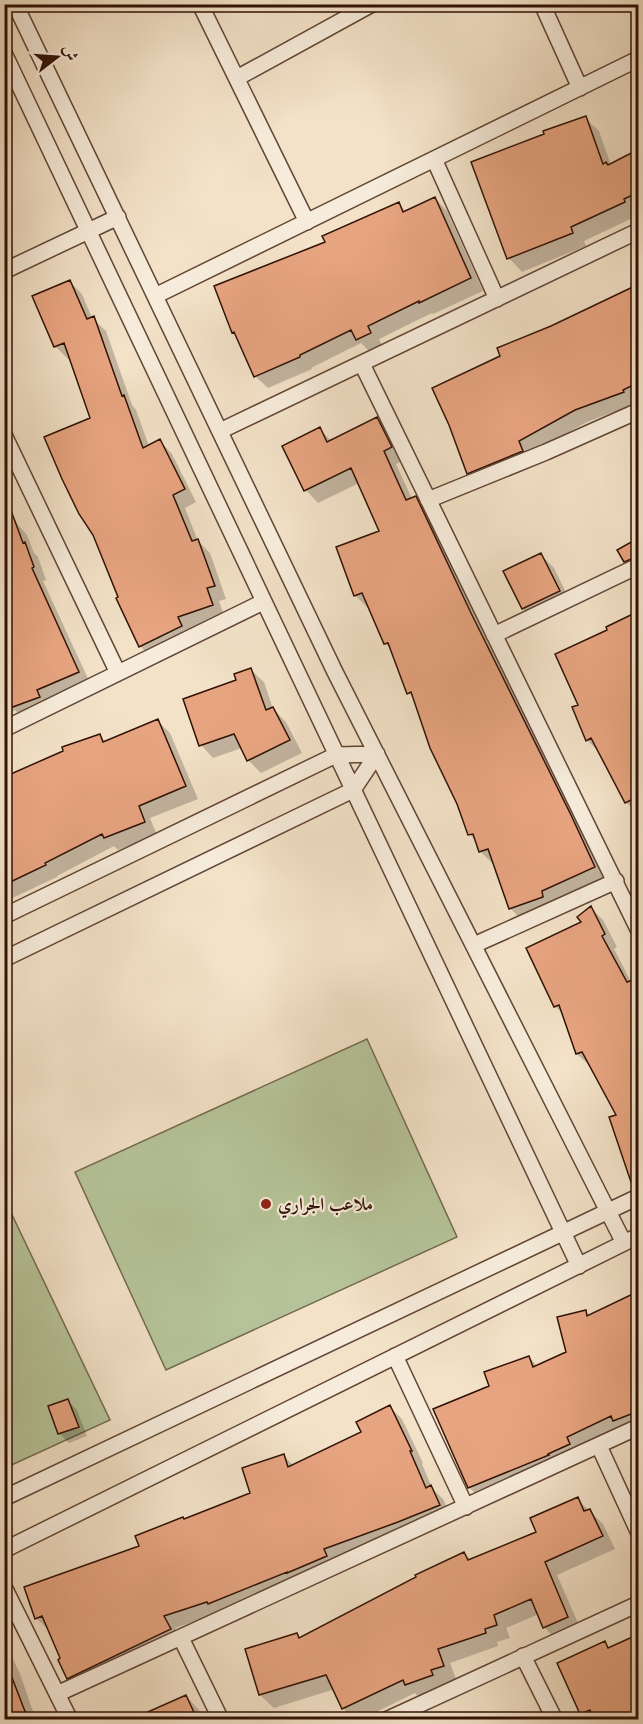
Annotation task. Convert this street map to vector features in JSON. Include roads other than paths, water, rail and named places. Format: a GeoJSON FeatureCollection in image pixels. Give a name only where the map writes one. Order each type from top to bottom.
{"type":"FeatureCollection","features":[{"type":"Feature","properties":{"kind":"street"},"geometry":{"type":"LineString","coordinates":[[15,4],[330,661],[624,1243]]}},
{"type":"Feature","properties":{"kind":"street"},"geometry":{"type":"LineString","coordinates":[[200,4],[307,222]]}},
{"type":"Feature","properties":{"kind":"street"},"geometry":{"type":"LineString","coordinates":[[237,78],[372,4]]}},
{"type":"Feature","properties":{"kind":"street"},"geometry":{"type":"LineString","coordinates":[[542,4],[580,88]]}},
{"type":"Feature","properties":{"kind":"street"},"geometry":{"type":"LineString","coordinates":[[4,53],[579,1266]]}},
{"type":"Feature","properties":{"kind":"street"},"geometry":{"type":"LineString","coordinates":[[156,296],[639,59]]}},
{"type":"Feature","properties":{"kind":"street"},"geometry":{"type":"LineString","coordinates":[[434,159],[497,299]]}},
{"type":"Feature","properties":{"kind":"street"},"geometry":{"type":"LineString","coordinates":[[4,271],[118,217]]}},
{"type":"Feature","properties":{"kind":"street"},"geometry":{"type":"LineString","coordinates":[[220,431],[639,231]]}},
{"type":"Feature","properties":{"kind":"street"},"geometry":{"type":"LineString","coordinates":[[362,364],[639,929]]}},
{"type":"Feature","properties":{"kind":"street"},"geometry":{"type":"LineString","coordinates":[[428,500],[639,411]]}},
{"type":"Feature","properties":{"kind":"street"},"geometry":{"type":"LineString","coordinates":[[4,435],[118,673]]}},
{"type":"Feature","properties":{"kind":"street"},"geometry":{"type":"LineString","coordinates":[[494,635],[639,566]]}},
{"type":"Feature","properties":{"kind":"street"},"geometry":{"type":"LineString","coordinates":[[4,729],[263,602]]}},
{"type":"Feature","properties":{"kind":"street"},"geometry":{"type":"LineString","coordinates":[[4,916],[336,755],[377,754]]}},
{"type":"Feature","properties":{"kind":"street"},"geometry":{"type":"LineString","coordinates":[[4,959],[353,790],[377,754]]}},
{"type":"Feature","properties":{"kind":"street"},"geometry":{"type":"LineString","coordinates":[[474,945],[616,880]]}},
{"type":"Feature","properties":{"kind":"street"},"geometry":{"type":"LineString","coordinates":[[4,1498],[639,1197]]}},
{"type":"Feature","properties":{"kind":"street"},"geometry":{"type":"LineString","coordinates":[[4,1550],[639,1236]]}},
{"type":"Feature","properties":{"kind":"street"},"geometry":{"type":"LineString","coordinates":[[395,1356],[466,1507]]}},
{"type":"Feature","properties":{"kind":"street"},"geometry":{"type":"LineString","coordinates":[[57,1694],[639,1427]]}},
{"type":"Feature","properties":{"kind":"street"},"geometry":{"type":"LineString","coordinates":[[599,1446],[639,1531]]}},
{"type":"Feature","properties":{"kind":"street"},"geometry":{"type":"LineString","coordinates":[[4,1587],[70,1719]]}},
{"type":"Feature","properties":{"kind":"street"},"geometry":{"type":"LineString","coordinates":[[386,1719],[639,1604]]}},
{"type":"Feature","properties":{"kind":"street"},"geometry":{"type":"LineString","coordinates":[[181,1638],[221,1719]]}},
{"type":"Feature","properties":{"kind":"street"},"geometry":{"type":"LineString","coordinates":[[523,1656],[555,1719]]}},
{"type":"Feature","properties":{"kind":"place","name":"ملاعب الجراري"},"geometry":{"type":"Point","coordinates":[266,1204]}}]}
